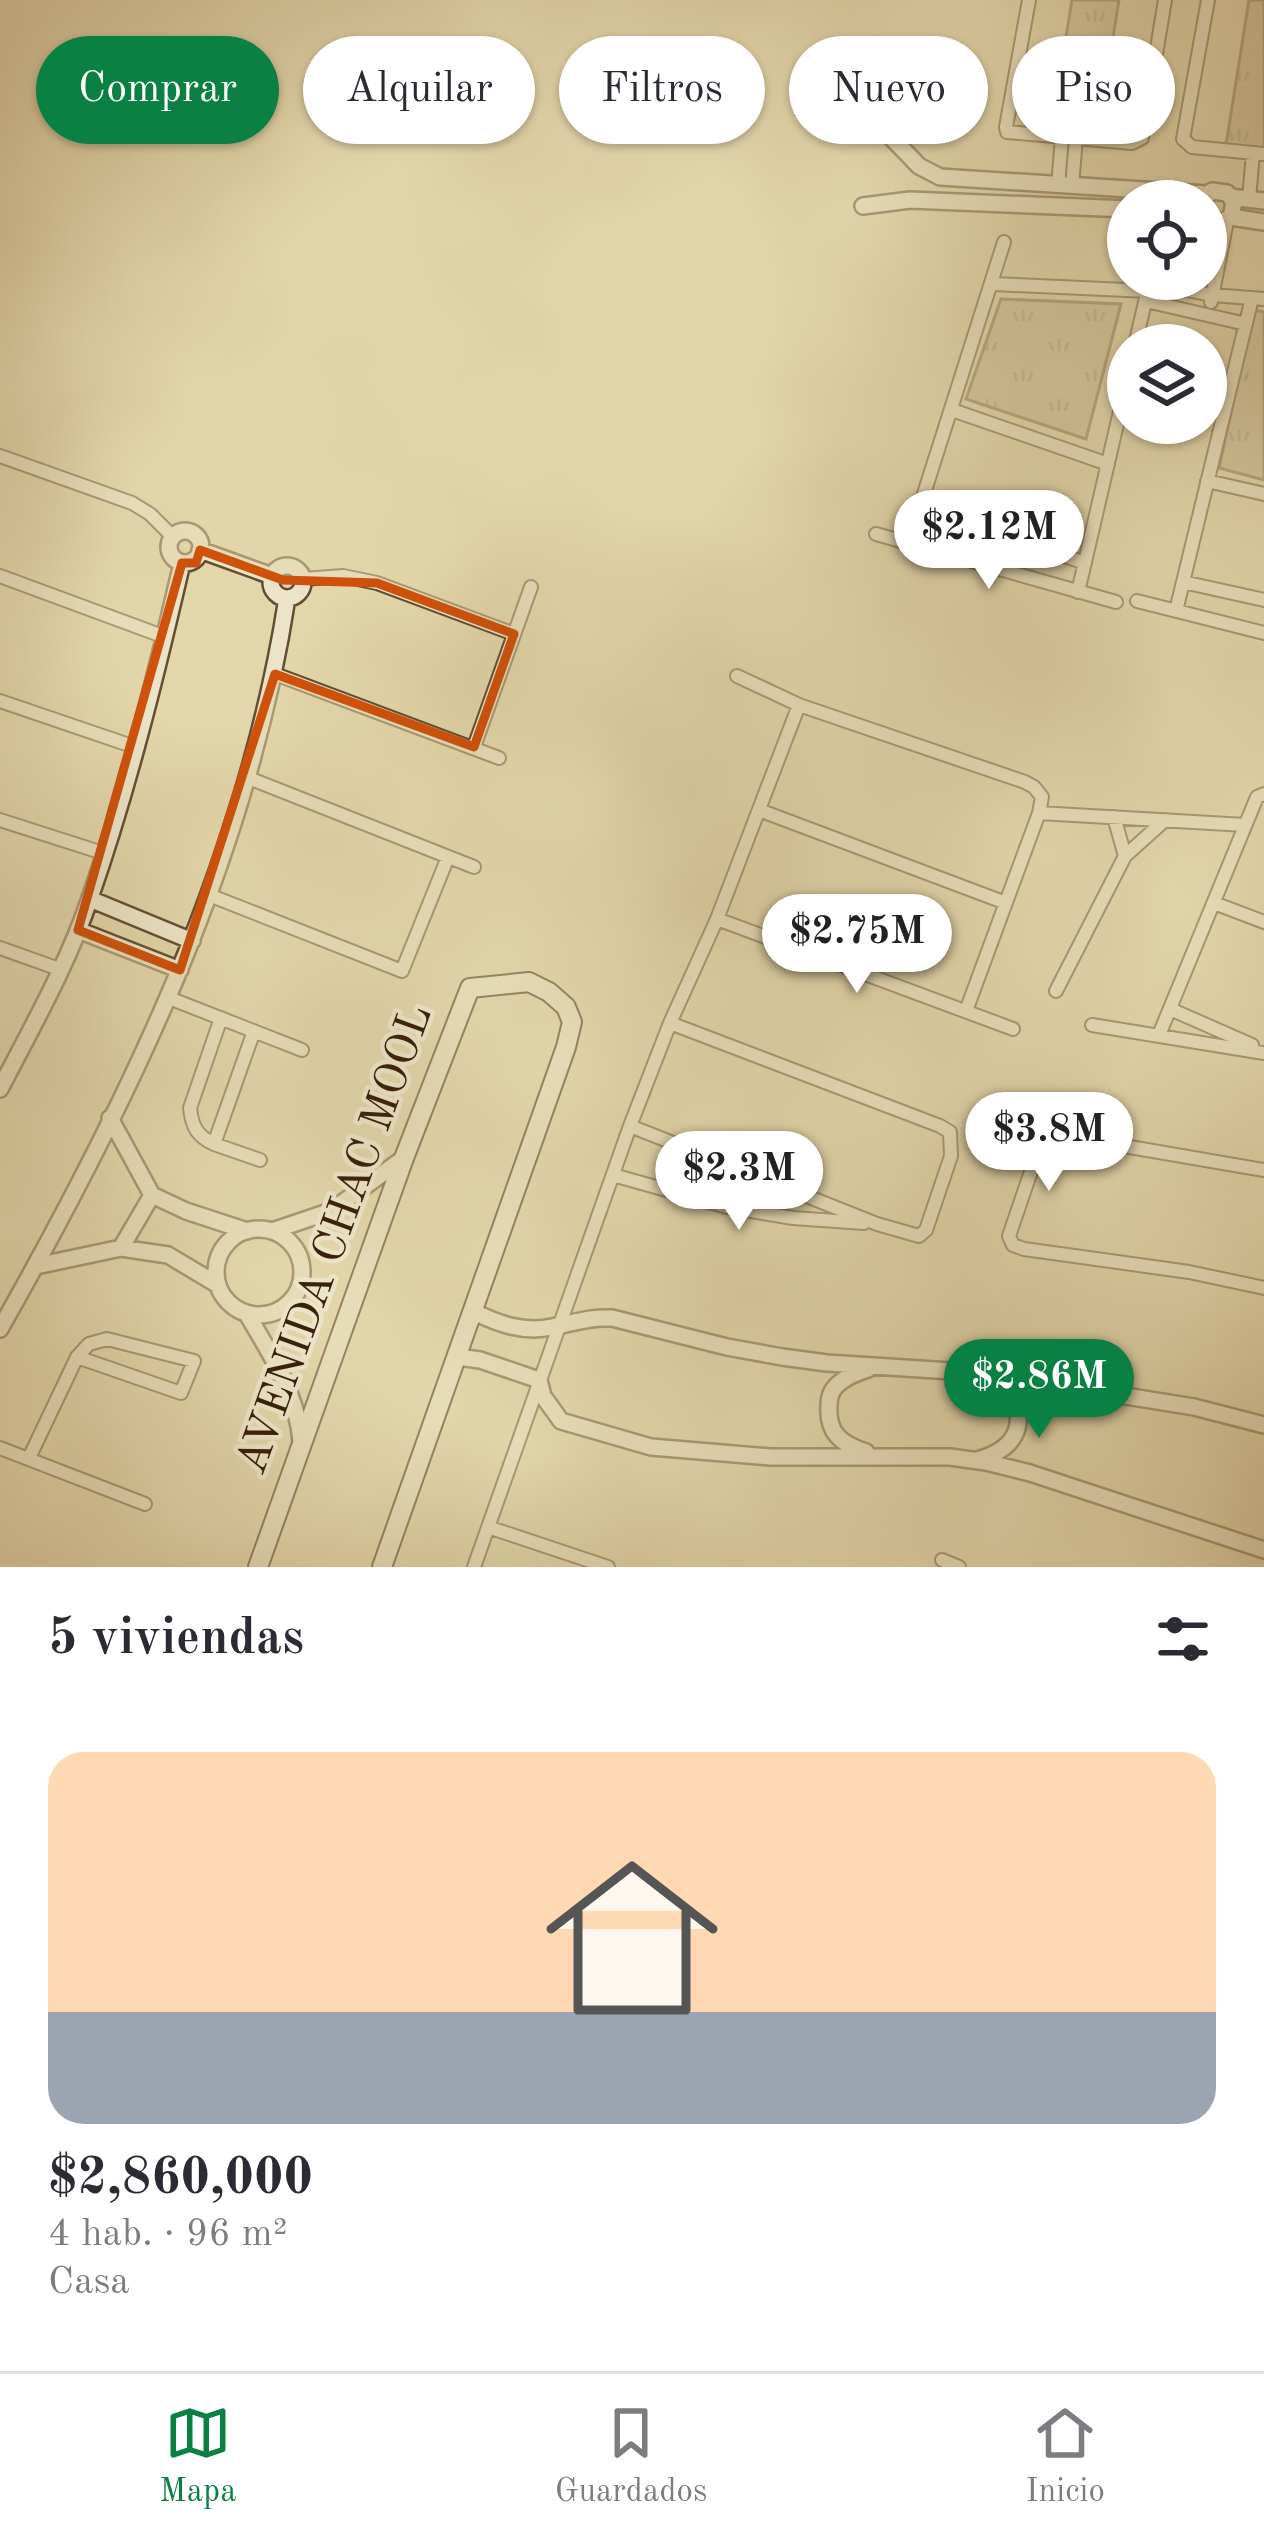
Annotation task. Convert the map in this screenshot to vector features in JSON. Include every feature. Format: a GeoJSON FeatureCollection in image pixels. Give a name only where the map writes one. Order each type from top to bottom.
{"type":"FeatureCollection","features":[{"type":"Feature","properties":{"kind":"main road","name":"AVENIDA CHAC MOOL"},"geometry":{"type":"LineString","coordinates":[[258,1567],[470,988],[529,982],[566,1007],[572,1022],[566,1048],[382,1567]]}},
{"type":"Feature","properties":{"kind":"street"},"geometry":{"type":"LineString","coordinates":[[1022,36],[1029,0]]}},
{"type":"Feature","properties":{"kind":"street"},"geometry":{"type":"LineString","coordinates":[[1160,36],[1166,0]]}},
{"type":"Feature","properties":{"kind":"street"},"geometry":{"type":"LineString","coordinates":[[1208,0],[1184,139],[1192,147],[1258,154],[1257,200],[1227,195]]}},
{"type":"Feature","properties":{"kind":"street"},"geometry":{"type":"LineString","coordinates":[[1012,94],[1006,127],[1012,134]]}},
{"type":"Feature","properties":{"kind":"street"},"geometry":{"type":"LineString","coordinates":[[898,144],[919,166],[940,177],[1107,189]]}},
{"type":"Feature","properties":{"kind":"street"},"geometry":{"type":"LineString","coordinates":[[1065,186],[1068,144]]}},
{"type":"Feature","properties":{"kind":"street"},"geometry":{"type":"LineString","coordinates":[[913,200],[921,190],[919,166]]}},
{"type":"Feature","properties":{"kind":"street"},"geometry":{"type":"LineString","coordinates":[[986,203],[984,192],[990,182]]}},
{"type":"Feature","properties":{"kind":"street"},"geometry":{"type":"LineString","coordinates":[[1227,228],[1234,207],[1231,197]]}},
{"type":"Feature","properties":{"kind":"street"},"geometry":{"type":"LineString","coordinates":[[863,206],[913,200],[1107,208]]}},
{"type":"Feature","properties":{"kind":"street"},"geometry":{"type":"LineString","coordinates":[[1229,219],[1264,222]]}},
{"type":"Feature","properties":{"kind":"street"},"geometry":{"type":"LineString","coordinates":[[908,544],[1004,242]]}},
{"type":"Feature","properties":{"kind":"street"},"geometry":{"type":"LineString","coordinates":[[993,284],[1107,293]]}},
{"type":"Feature","properties":{"kind":"street"},"geometry":{"type":"LineString","coordinates":[[1176,611],[1246,324],[1258,299],[1227,296]]}},
{"type":"Feature","properties":{"kind":"street"},"geometry":{"type":"LineString","coordinates":[[1158,300],[1246,324]]}},
{"type":"Feature","properties":{"kind":"street"},"geometry":{"type":"LineString","coordinates":[[1183,309],[1185,300]]}},
{"type":"Feature","properties":{"kind":"street"},"geometry":{"type":"LineString","coordinates":[[1208,315],[1212,300]]}},
{"type":"Feature","properties":{"kind":"street"},"geometry":{"type":"LineString","coordinates":[[952,410],[1108,464]]}},
{"type":"Feature","properties":{"kind":"street"},"geometry":{"type":"LineString","coordinates":[[1078,592],[1113,444]]}},
{"type":"Feature","properties":{"kind":"street"},"geometry":{"type":"LineString","coordinates":[[0,456],[132,503],[173,537]]}},
{"type":"Feature","properties":{"kind":"street"},"geometry":{"type":"LineString","coordinates":[[1208,481],[1264,494]]}},
{"type":"Feature","properties":{"kind":"street"},"geometry":{"type":"LineString","coordinates":[[920,507],[1085,563]]}},
{"type":"Feature","properties":{"kind":"street"},"geometry":{"type":"LineString","coordinates":[[182,532],[192,533],[200,550],[192,561],[182,562],[171,554],[170,545],[182,532]]}},
{"type":"Feature","properties":{"kind":"street"},"geometry":{"type":"LineString","coordinates":[[876,534],[1116,602]]}},
{"type":"Feature","properties":{"kind":"street"},"geometry":{"type":"LineString","coordinates":[[200,550],[272,576]]}},
{"type":"Feature","properties":{"kind":"street"},"geometry":{"type":"LineString","coordinates":[[0,1089],[4,1071],[90,899],[182,562]]}},
{"type":"Feature","properties":{"kind":"street"},"geometry":{"type":"LineString","coordinates":[[288,566],[298,570],[302,579],[299,592],[286,598],[274,591],[272,576],[278,568],[288,566]]}},
{"type":"Feature","properties":{"kind":"street"},"geometry":{"type":"LineString","coordinates":[[0,576],[165,637]]}},
{"type":"Feature","properties":{"kind":"street"},"geometry":{"type":"LineString","coordinates":[[302,579],[343,576],[377,583],[514,634]]}},
{"type":"Feature","properties":{"kind":"street"},"geometry":{"type":"LineString","coordinates":[[1183,582],[1264,600]]}},
{"type":"Feature","properties":{"kind":"street"},"geometry":{"type":"LineString","coordinates":[[474,747],[531,587]]}},
{"type":"Feature","properties":{"kind":"street"},"geometry":{"type":"LineString","coordinates":[[0,1329],[170,998],[209,896],[246,777],[275,674],[286,598]]}},
{"type":"Feature","properties":{"kind":"street"},"geometry":{"type":"LineString","coordinates":[[1137,601],[1264,633]]}},
{"type":"Feature","properties":{"kind":"street"},"geometry":{"type":"LineString","coordinates":[[275,674],[499,758]]}},
{"type":"Feature","properties":{"kind":"street"},"geometry":{"type":"LineString","coordinates":[[737,676],[799,705],[1025,782],[1042,797],[966,1011]]}},
{"type":"Feature","properties":{"kind":"street"},"geometry":{"type":"LineString","coordinates":[[0,700],[135,747]]}},
{"type":"Feature","properties":{"kind":"street"},"geometry":{"type":"LineString","coordinates":[[474,1567],[631,1126],[799,705]]}},
{"type":"Feature","properties":{"kind":"street"},"geometry":{"type":"LineString","coordinates":[[246,777],[474,867]]}},
{"type":"Feature","properties":{"kind":"street"},"geometry":{"type":"LineString","coordinates":[[1159,1035],[1257,797],[1264,794]]}},
{"type":"Feature","properties":{"kind":"street"},"geometry":{"type":"LineString","coordinates":[[759,810],[1006,903]]}},
{"type":"Feature","properties":{"kind":"street"},"geometry":{"type":"LineString","coordinates":[[1039,813],[1246,825]]}},
{"type":"Feature","properties":{"kind":"street"},"geometry":{"type":"LineString","coordinates":[[1114,817],[1125,856]]}},
{"type":"Feature","properties":{"kind":"street"},"geometry":{"type":"LineString","coordinates":[[0,820],[104,853]]}},
{"type":"Feature","properties":{"kind":"street"},"geometry":{"type":"LineString","coordinates":[[1056,991],[1125,856],[1165,820]]}},
{"type":"Feature","properties":{"kind":"street"},"geometry":{"type":"LineString","coordinates":[[209,896],[402,971],[448,857]]}},
{"type":"Feature","properties":{"kind":"street"},"geometry":{"type":"LineString","coordinates":[[90,899],[192,940]]}},
{"type":"Feature","properties":{"kind":"street"},"geometry":{"type":"LineString","coordinates":[[1214,903],[1264,922]]}},
{"type":"Feature","properties":{"kind":"street"},"geometry":{"type":"LineString","coordinates":[[717,919],[1013,1030]]}},
{"type":"Feature","properties":{"kind":"street"},"geometry":{"type":"LineString","coordinates":[[78,930],[180,970]]}},
{"type":"Feature","properties":{"kind":"street"},"geometry":{"type":"LineString","coordinates":[[0,948],[59,969]]}},
{"type":"Feature","properties":{"kind":"street"},"geometry":{"type":"LineString","coordinates":[[170,998],[302,1050]]}},
{"type":"Feature","properties":{"kind":"street"},"geometry":{"type":"LineString","coordinates":[[1170,1009],[1264,1052]]}},
{"type":"Feature","properties":{"kind":"street"},"geometry":{"type":"LineString","coordinates":[[220,1018],[190,1108],[191,1123],[201,1138],[260,1160]]}},
{"type":"Feature","properties":{"kind":"street"},"geometry":{"type":"LineString","coordinates":[[631,1126],[877,1224],[919,1237],[926,1230],[951,1156],[950,1132],[670,1023]]}},
{"type":"Feature","properties":{"kind":"street"},"geometry":{"type":"LineString","coordinates":[[1092,1024],[1264,1052]]}},
{"type":"Feature","properties":{"kind":"street"},"geometry":{"type":"LineString","coordinates":[[214,1144],[254,1031]]}},
{"type":"Feature","properties":{"kind":"street"},"geometry":{"type":"LineString","coordinates":[[110,1118],[152,1195],[247,1231],[272,1231],[331,1211],[404,1158]]}},
{"type":"Feature","properties":{"kind":"street"},"geometry":{"type":"LineString","coordinates":[[1264,1170],[1049,1137],[1040,1145],[1010,1237],[1013,1245],[1024,1249],[1189,1272],[1264,1288]]}},
{"type":"Feature","properties":{"kind":"street"},"geometry":{"type":"LineString","coordinates":[[613,1175],[727,1207],[877,1224]]}},
{"type":"Feature","properties":{"kind":"street"},"geometry":{"type":"LineString","coordinates":[[121,1248],[152,1195]]}},
{"type":"Feature","properties":{"kind":"street"},"geometry":{"type":"LineString","coordinates":[[247,1231],[218,1257],[218,1285],[234,1307],[261,1315],[286,1306],[302,1284],[303,1270],[294,1245],[272,1231]]}},
{"type":"Feature","properties":{"kind":"street"},"geometry":{"type":"LineString","coordinates":[[36,1266],[121,1248],[168,1255],[218,1285]]}},
{"type":"Feature","properties":{"kind":"street"},"geometry":{"type":"LineString","coordinates":[[474,1312],[513,1328],[544,1329],[592,1317],[611,1318],[727,1348],[827,1364],[1008,1377],[1194,1406],[1264,1425]]}},
{"type":"Feature","properties":{"kind":"street"},"geometry":{"type":"LineString","coordinates":[[247,1313],[300,1418],[302,1444]]}},
{"type":"Feature","properties":{"kind":"street"},"geometry":{"type":"LineString","coordinates":[[28,1459],[76,1357],[89,1344],[107,1339],[194,1361],[181,1393],[76,1357]]}},
{"type":"Feature","properties":{"kind":"street"},"geometry":{"type":"LineString","coordinates":[[458,1357],[539,1380]]}},
{"type":"Feature","properties":{"kind":"street"},"geometry":{"type":"LineString","coordinates":[[877,1366],[837,1384],[830,1396],[828,1423],[850,1447],[880,1457]]}},
{"type":"Feature","properties":{"kind":"street"},"geometry":{"type":"LineString","coordinates":[[975,1460],[1010,1446],[1016,1431],[1017,1406],[1008,1377]]}},
{"type":"Feature","properties":{"kind":"street"},"geometry":{"type":"LineString","coordinates":[[539,1380],[543,1396],[561,1420],[651,1447],[770,1457],[975,1460],[1030,1473],[1264,1550]]}},
{"type":"Feature","properties":{"kind":"street"},"geometry":{"type":"LineString","coordinates":[[0,1448],[145,1504]]}},
{"type":"Feature","properties":{"kind":"street"},"geometry":{"type":"LineString","coordinates":[[488,1527],[608,1567]]}},
{"type":"Feature","properties":{"kind":"street"},"geometry":{"type":"LineString","coordinates":[[943,1560],[959,1567]]}},
{"type":"Feature","properties":{"kind":"highlighted area"},"geometry":{"type":"Polygon","coordinates":[[[200,550],[283,580],[377,583],[514,634],[474,747],[275,674],[180,970],[78,930],[182,563],[196,563],[200,550]]]}},
{"type":"Feature","properties":{"kind":"green space"},"geometry":{"type":"Polygon","coordinates":[[[1072,0],[1119,0],[1113,36],[1066,36],[1072,0]]]}},
{"type":"Feature","properties":{"kind":"green space"},"geometry":{"type":"Polygon","coordinates":[[[1249,0],[1264,0],[1264,151],[1226,145],[1249,0]]]}},
{"type":"Feature","properties":{"kind":"green space"},"geometry":{"type":"Polygon","coordinates":[[[1001,299],[1121,304],[1116,324],[1107,324],[1107,358],[1086,439],[966,399],[1001,299]]]}},
{"type":"Feature","properties":{"kind":"green space"},"geometry":{"type":"Polygon","coordinates":[[[1254,310],[1264,312],[1264,480],[1219,468],[1254,310]]]}}]}
